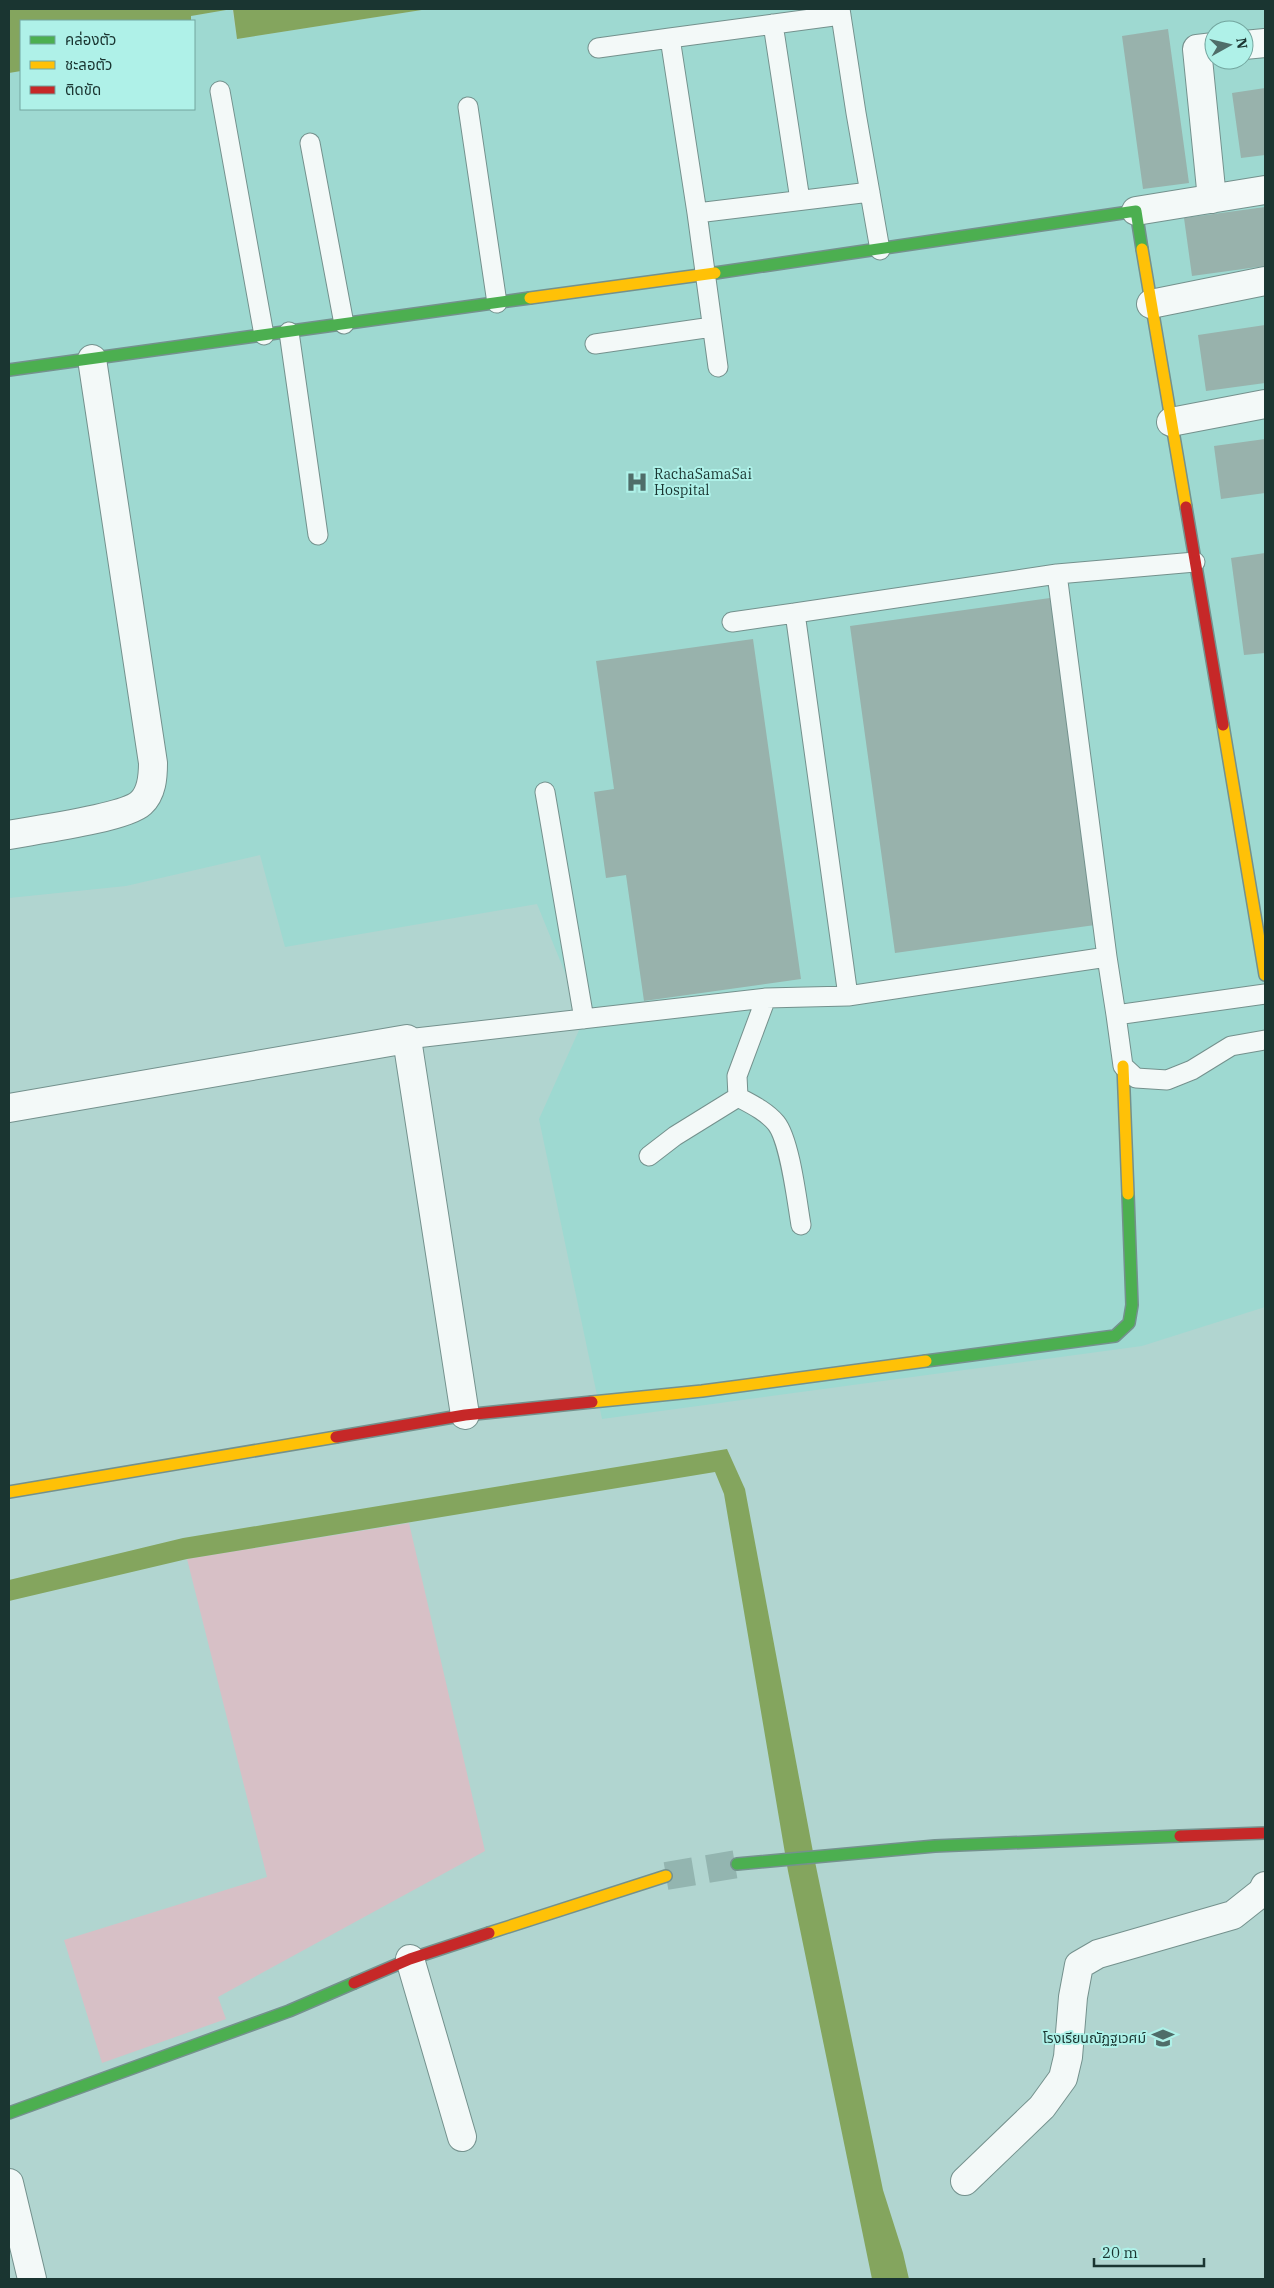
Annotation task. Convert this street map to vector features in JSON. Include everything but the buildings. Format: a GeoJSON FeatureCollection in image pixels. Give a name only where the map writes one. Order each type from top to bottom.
{"type":"FeatureCollection","features":[{"type":"Feature","properties":{"kind":"street"},"geometry":{"type":"LineString","coordinates":[[1204,48],[1197,48],[1212,199]]}},
{"type":"Feature","properties":{"kind":"street"},"geometry":{"type":"LineString","coordinates":[[9,370],[880,250],[1265,190]]}},
{"type":"Feature","properties":{"kind":"street"},"geometry":{"type":"LineString","coordinates":[[1136,211],[1150,304],[1265,975]]}},
{"type":"Feature","properties":{"kind":"street"},"geometry":{"type":"LineString","coordinates":[[1150,304],[1265,280]]}},
{"type":"Feature","properties":{"kind":"street"},"geometry":{"type":"LineString","coordinates":[[9,835],[120,813],[141,803],[152,785],[153,764],[92,359]]}},
{"type":"Feature","properties":{"kind":"street"},"geometry":{"type":"LineString","coordinates":[[1171,422],[1265,404]]}},
{"type":"Feature","properties":{"kind":"street"},"geometry":{"type":"LineString","coordinates":[[9,1108],[407,1039],[465,1414]]}},
{"type":"Feature","properties":{"kind":"street"},"geometry":{"type":"LineString","coordinates":[[9,1492],[465,1414],[702,1391],[1115,1336],[1129,1323],[1132,1305],[1123,1066]]}},
{"type":"Feature","properties":{"kind":"street"},"geometry":{"type":"LineString","coordinates":[[737,1864],[832,1854],[1060,1838],[1265,1833]]}},
{"type":"Feature","properties":{"kind":"street"},"geometry":{"type":"LineString","coordinates":[[9,2113],[289,2011],[410,1959],[666,1876]]}},
{"type":"Feature","properties":{"kind":"street"},"geometry":{"type":"LineString","coordinates":[[964,2181],[1042,2107],[1063,2078],[1068,2057],[1073,1997],[1079,1965],[1098,1954],[1233,1915],[1262,1892],[1265,1886]]}},
{"type":"Feature","properties":{"kind":"street"},"geometry":{"type":"LineString","coordinates":[[410,1959],[462,2137]]}},
{"type":"Feature","properties":{"kind":"street"},"geometry":{"type":"LineString","coordinates":[[9,2183],[32,2279]]}},
{"type":"Feature","properties":{"kind":"lane"},"geometry":{"type":"LineString","coordinates":[[598,48],[773,24],[840,12],[880,250]]}},
{"type":"Feature","properties":{"kind":"lane"},"geometry":{"type":"LineString","coordinates":[[773,24],[800,200]]}},
{"type":"Feature","properties":{"kind":"lane"},"geometry":{"type":"LineString","coordinates":[[670,38],[718,367]]}},
{"type":"Feature","properties":{"kind":"lane"},"geometry":{"type":"LineString","coordinates":[[220,91],[264,335]]}},
{"type":"Feature","properties":{"kind":"lane"},"geometry":{"type":"LineString","coordinates":[[468,107],[497,303]]}},
{"type":"Feature","properties":{"kind":"lane"},"geometry":{"type":"LineString","coordinates":[[310,143],[344,324]]}},
{"type":"Feature","properties":{"kind":"lane"},"geometry":{"type":"LineString","coordinates":[[697,214],[870,192]]}},
{"type":"Feature","properties":{"kind":"lane"},"geometry":{"type":"LineString","coordinates":[[595,344],[712,327]]}},
{"type":"Feature","properties":{"kind":"lane"},"geometry":{"type":"LineString","coordinates":[[289,332],[318,536]]}},
{"type":"Feature","properties":{"kind":"lane"},"geometry":{"type":"LineString","coordinates":[[732,622],[1057,574],[1195,562]]}},
{"type":"Feature","properties":{"kind":"lane"},"geometry":{"type":"LineString","coordinates":[[1057,574],[1123,1066],[1136,1078],[1167,1080],[1192,1070],[1232,1046],[1265,1040]]}},
{"type":"Feature","properties":{"kind":"lane"},"geometry":{"type":"LineString","coordinates":[[795,613],[848,996]]}},
{"type":"Feature","properties":{"kind":"lane"},"geometry":{"type":"LineString","coordinates":[[545,792],[584,1019]]}},
{"type":"Feature","properties":{"kind":"lane"},"geometry":{"type":"LineString","coordinates":[[407,1039],[766,998],[848,996],[1107,957]]}},
{"type":"Feature","properties":{"kind":"lane"},"geometry":{"type":"LineString","coordinates":[[1116,1015],[1265,994]]}},
{"type":"Feature","properties":{"kind":"lane"},"geometry":{"type":"LineString","coordinates":[[738,1097],[737,1076],[766,998]]}},
{"type":"Feature","properties":{"kind":"lane"},"geometry":{"type":"LineString","coordinates":[[648,1156],[675,1136],[738,1097]]}},
{"type":"Feature","properties":{"kind":"lane"},"geometry":{"type":"LineString","coordinates":[[738,1097],[764,1113],[777,1124],[785,1140],[801,1225]]}},
{"type":"Feature","properties":{"kind":"shaded area"},"geometry":{"type":"Polygon","coordinates":[[[9,9],[232,9],[191,16],[191,20],[20,20],[20,71],[9,73],[9,9]]]}},
{"type":"Feature","properties":{"kind":"shaded area","name":"RachaSamaSai Hospital"},"geometry":{"type":"Polygon","coordinates":[[[232,9],[237,39],[428,9],[1265,9],[1265,1307],[1142,1346],[602,1419],[539,1119],[584,1019],[537,904],[285,947],[260,855],[126,886],[9,898],[9,73],[20,71],[20,110],[195,110],[195,20],[191,20],[191,16],[232,9]]]}},
{"type":"Feature","properties":{"kind":"shaded area"},"geometry":{"type":"Polygon","coordinates":[[[233,9],[428,9],[237,39],[233,9]]]}},
{"type":"Feature","properties":{"kind":"shaded area"},"geometry":{"type":"Polygon","coordinates":[[[727,1449],[745,1489],[813,1852],[883,2190],[903,2253],[909,2279],[872,2279],[788,1871],[724,1494],[715,1472],[187,1559],[9,1601],[9,1580],[183,1538],[727,1449]]]}},
{"type":"Feature","properties":{"kind":"shaded area"},"geometry":{"type":"Polygon","coordinates":[[[409,1523],[485,1851],[218,1997],[226,2019],[102,2063],[64,1940],[267,1877],[187,1559],[409,1523]]]}},
{"type":"Feature","properties":{"kind":"tunnel"},"geometry":{"type":"LineString","coordinates":[[666,1876],[737,1864]]}},
{"type":"Feature","properties":{"kind":"traffic: fast"},"geometry":{"type":"LineString","coordinates":[[715,273],[1136,211],[1142,249]]}},
{"type":"Feature","properties":{"kind":"traffic: fast"},"geometry":{"type":"LineString","coordinates":[[9,370],[530,298]]}},
{"type":"Feature","properties":{"kind":"traffic: fast"},"geometry":{"type":"LineString","coordinates":[[926,1361],[1115,1336],[1129,1323],[1132,1305],[1128,1194]]}},
{"type":"Feature","properties":{"kind":"traffic: fast"},"geometry":{"type":"LineString","coordinates":[[737,1864],[935,1846],[1180,1836]]}},
{"type":"Feature","properties":{"kind":"traffic: fast"},"geometry":{"type":"LineString","coordinates":[[9,2113],[289,2011],[354,1983]]}},
{"type":"Feature","properties":{"kind":"traffic: slow"},"geometry":{"type":"LineString","coordinates":[[1142,249],[1186,507]]}},
{"type":"Feature","properties":{"kind":"traffic: slow"},"geometry":{"type":"LineString","coordinates":[[530,298],[715,273]]}},
{"type":"Feature","properties":{"kind":"traffic: slow"},"geometry":{"type":"LineString","coordinates":[[1223,725],[1265,975]]}},
{"type":"Feature","properties":{"kind":"traffic: slow"},"geometry":{"type":"LineString","coordinates":[[1123,1066],[1128,1194]]}},
{"type":"Feature","properties":{"kind":"traffic: slow"},"geometry":{"type":"LineString","coordinates":[[592,1402],[702,1391],[926,1361]]}},
{"type":"Feature","properties":{"kind":"traffic: slow"},"geometry":{"type":"LineString","coordinates":[[9,1492],[336,1437]]}},
{"type":"Feature","properties":{"kind":"traffic: slow"},"geometry":{"type":"LineString","coordinates":[[489,1933],[666,1876]]}},
{"type":"Feature","properties":{"kind":"traffic: jam"},"geometry":{"type":"LineString","coordinates":[[1186,507],[1223,725]]}},
{"type":"Feature","properties":{"kind":"traffic: jam"},"geometry":{"type":"LineString","coordinates":[[336,1437],[465,1415],[592,1402]]}},
{"type":"Feature","properties":{"kind":"traffic: jam"},"geometry":{"type":"LineString","coordinates":[[1180,1836],[1265,1833]]}},
{"type":"Feature","properties":{"kind":"traffic: jam"},"geometry":{"type":"LineString","coordinates":[[354,1983],[410,1959],[489,1933]]}},
{"type":"Feature","properties":{"kind":"place","name":"RachaSamaSai Hospital"},"geometry":{"type":"Point","coordinates":[637,482]}},
{"type":"Feature","properties":{"kind":"place","name":"โรงเรียนณัฏฐเวศม์"},"geometry":{"type":"Point","coordinates":[1163,2038]}}]}
